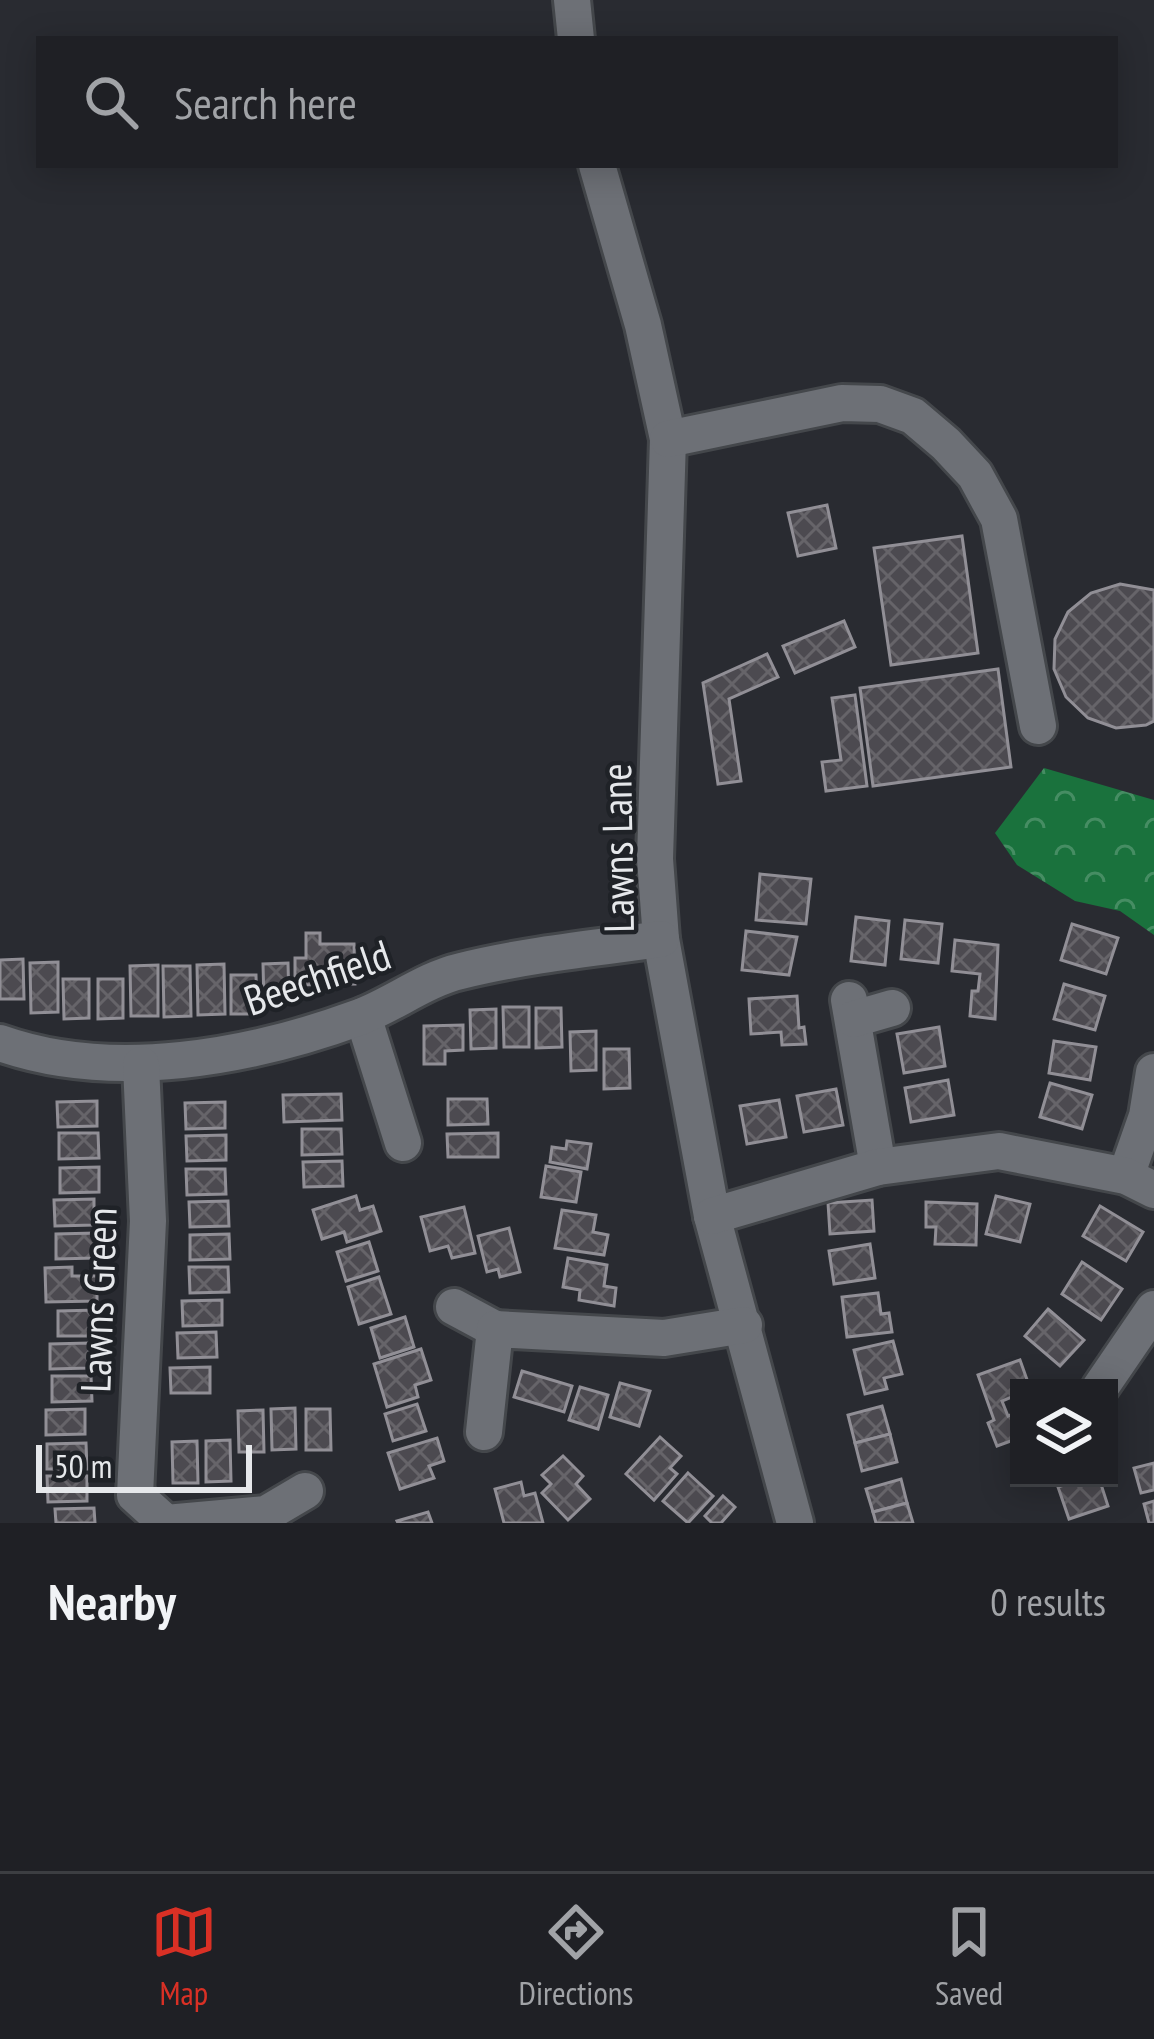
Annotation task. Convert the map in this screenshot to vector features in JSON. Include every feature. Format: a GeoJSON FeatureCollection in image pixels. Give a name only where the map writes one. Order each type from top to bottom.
{"type":"FeatureCollection","features":[{"type":"Feature","properties":{"kind":"street"},"geometry":{"type":"LineString","coordinates":[[572,0],[576,36]]}},
{"type":"Feature","properties":{"kind":"street","name":"Lawns Lane"},"geometry":{"type":"LineString","coordinates":[[598,168],[643,325],[668,439],[655,859],[661,939],[712,1216],[795,1523]]}},
{"type":"Feature","properties":{"kind":"street"},"geometry":{"type":"LineString","coordinates":[[668,439],[842,404],[880,404],[913,416],[975,475],[999,519],[1038,726]]}},
{"type":"Feature","properties":{"kind":"street","name":"Beechfield"},"geometry":{"type":"LineString","coordinates":[[0,1043],[22,1051],[141,1065],[261,1048],[363,1016],[457,971],[661,939]]}},
{"type":"Feature","properties":{"kind":"street"},"geometry":{"type":"LineString","coordinates":[[878,1167],[852,1009],[892,1008]]}},
{"type":"Feature","properties":{"kind":"street"},"geometry":{"type":"LineString","coordinates":[[363,1016],[403,1142]]}},
{"type":"Feature","properties":{"kind":"street","name":"Lawns Green"},"geometry":{"type":"LineString","coordinates":[[141,1065],[148,1221],[135,1495],[166,1523],[266,1514],[305,1491]]}},
{"type":"Feature","properties":{"kind":"street"},"geometry":{"type":"LineString","coordinates":[[712,1216],[878,1167],[999,1151],[1140,1183],[1154,1072]]}},
{"type":"Feature","properties":{"kind":"street"},"geometry":{"type":"LineString","coordinates":[[454,1307],[495,1329],[664,1338],[744,1325]]}},
{"type":"Feature","properties":{"kind":"street"},"geometry":{"type":"LineString","coordinates":[[1106,1379],[1154,1309]]}},
{"type":"Feature","properties":{"kind":"street"},"geometry":{"type":"LineString","coordinates":[[484,1432],[495,1329]]}},
{"type":"Feature","properties":{"kind":"green space"},"geometry":{"type":"Polygon","coordinates":[[[1044,768],[1154,800],[1154,935],[1120,911],[1075,901],[1017,865],[995,833],[1044,768]]]}},
{"type":"Feature","properties":{"kind":"building"},"geometry":{"type":"Polygon","coordinates":[[[827,505],[836,548],[798,556],[788,513],[827,505]]]}},
{"type":"Feature","properties":{"kind":"building"},"geometry":{"type":"Polygon","coordinates":[[[962,536],[978,653],[891,665],[874,548],[962,536]]]}},
{"type":"Feature","properties":{"kind":"building"},"geometry":{"type":"Polygon","coordinates":[[[1120,584],[1154,590],[1154,721],[1116,728],[1088,718],[1066,697],[1054,669],[1055,639],[1068,612],[1091,593],[1120,584]]]}},
{"type":"Feature","properties":{"kind":"building"},"geometry":{"type":"Polygon","coordinates":[[[844,621],[855,647],[795,673],[783,646],[844,621]]]}},
{"type":"Feature","properties":{"kind":"building"},"geometry":{"type":"Polygon","coordinates":[[[767,654],[778,677],[729,699],[741,781],[718,784],[703,683],[767,654]]]}},
{"type":"Feature","properties":{"kind":"building"},"geometry":{"type":"Polygon","coordinates":[[[998,669],[1011,767],[873,786],[860,688],[998,669]]]}},
{"type":"Feature","properties":{"kind":"building"},"geometry":{"type":"Polygon","coordinates":[[[855,695],[867,786],[826,791],[822,762],[841,760],[832,698],[855,695]]]}},
{"type":"Feature","properties":{"kind":"building"},"geometry":{"type":"Polygon","coordinates":[[[760,874],[811,879],[806,924],[756,920],[760,874]]]}},
{"type":"Feature","properties":{"kind":"building"},"geometry":{"type":"Polygon","coordinates":[[[856,917],[889,921],[885,965],[851,961],[856,917]]]}},
{"type":"Feature","properties":{"kind":"building"},"geometry":{"type":"Polygon","coordinates":[[[905,920],[942,924],[938,963],[901,959],[905,920]]]}},
{"type":"Feature","properties":{"kind":"building"},"geometry":{"type":"Polygon","coordinates":[[[1072,924],[1118,938],[1106,974],[1061,960],[1072,924]]]}},
{"type":"Feature","properties":{"kind":"building"},"geometry":{"type":"Polygon","coordinates":[[[746,931],[797,937],[789,975],[742,970],[746,931]]]}},
{"type":"Feature","properties":{"kind":"building"},"geometry":{"type":"Polygon","coordinates":[[[306,933],[320,933],[320,944],[354,944],[355,984],[295,985],[295,958],[306,958],[306,933]]]}},
{"type":"Feature","properties":{"kind":"building"},"geometry":{"type":"Polygon","coordinates":[[[955,940],[998,945],[995,1019],[970,1016],[972,991],[978,991],[980,974],[952,971],[955,940]]]}},
{"type":"Feature","properties":{"kind":"building"},"geometry":{"type":"Polygon","coordinates":[[[23,959],[24,999],[0,999],[0,960],[23,959]]]}},
{"type":"Feature","properties":{"kind":"building"},"geometry":{"type":"Polygon","coordinates":[[[58,962],[58,1012],[31,1013],[30,963],[58,962]]]}},
{"type":"Feature","properties":{"kind":"building"},"geometry":{"type":"Polygon","coordinates":[[[288,963],[289,1002],[264,1003],[263,964],[288,963]]]}},
{"type":"Feature","properties":{"kind":"building"},"geometry":{"type":"Polygon","coordinates":[[[224,964],[225,1014],[198,1015],[197,965],[224,964]]]}},
{"type":"Feature","properties":{"kind":"building"},"geometry":{"type":"Polygon","coordinates":[[[158,965],[158,1016],[131,1016],[130,966],[158,965]]]}},
{"type":"Feature","properties":{"kind":"building"},"geometry":{"type":"Polygon","coordinates":[[[163,966],[190,966],[191,1016],[164,1017],[163,966]]]}},
{"type":"Feature","properties":{"kind":"building"},"geometry":{"type":"Polygon","coordinates":[[[231,975],[256,975],[257,1014],[231,1014],[231,975]]]}},
{"type":"Feature","properties":{"kind":"building"},"geometry":{"type":"Polygon","coordinates":[[[63,979],[89,979],[89,1018],[64,1019],[63,979]]]}},
{"type":"Feature","properties":{"kind":"building"},"geometry":{"type":"Polygon","coordinates":[[[98,979],[123,979],[123,1018],[98,1019],[98,979]]]}},
{"type":"Feature","properties":{"kind":"building"},"geometry":{"type":"Polygon","coordinates":[[[1064,984],[1105,996],[1095,1030],[1054,1019],[1064,984]]]}},
{"type":"Feature","properties":{"kind":"building"},"geometry":{"type":"Polygon","coordinates":[[[797,996],[799,1028],[804,1027],[806,1044],[782,1045],[781,1032],[751,1034],[749,999],[797,996]]]}},
{"type":"Feature","properties":{"kind":"building"},"geometry":{"type":"Polygon","coordinates":[[[503,1007],[529,1007],[529,1047],[504,1047],[503,1007]]]}},
{"type":"Feature","properties":{"kind":"building"},"geometry":{"type":"Polygon","coordinates":[[[536,1008],[561,1008],[562,1047],[536,1048],[536,1008]]]}},
{"type":"Feature","properties":{"kind":"building"},"geometry":{"type":"Polygon","coordinates":[[[496,1009],[496,1048],[471,1049],[470,1010],[496,1009]]]}},
{"type":"Feature","properties":{"kind":"building"},"geometry":{"type":"Polygon","coordinates":[[[463,1025],[463,1050],[445,1051],[445,1064],[424,1064],[424,1026],[463,1025]]]}},
{"type":"Feature","properties":{"kind":"building"},"geometry":{"type":"Polygon","coordinates":[[[939,1027],[945,1066],[904,1073],[897,1034],[939,1027]]]}},
{"type":"Feature","properties":{"kind":"building"},"geometry":{"type":"Polygon","coordinates":[[[596,1031],[596,1070],[571,1071],[570,1032],[596,1031]]]}},
{"type":"Feature","properties":{"kind":"building"},"geometry":{"type":"Polygon","coordinates":[[[1054,1041],[1096,1047],[1090,1080],[1049,1073],[1054,1041]]]}},
{"type":"Feature","properties":{"kind":"building"},"geometry":{"type":"Polygon","coordinates":[[[604,1049],[629,1049],[630,1088],[604,1089],[604,1049]]]}},
{"type":"Feature","properties":{"kind":"building"},"geometry":{"type":"Polygon","coordinates":[[[948,1080],[954,1115],[911,1122],[905,1088],[948,1080]]]}},
{"type":"Feature","properties":{"kind":"building"},"geometry":{"type":"Polygon","coordinates":[[[1050,1083],[1092,1095],[1082,1129],[1040,1117],[1050,1083]]]}},
{"type":"Feature","properties":{"kind":"building"},"geometry":{"type":"Polygon","coordinates":[[[836,1089],[843,1125],[804,1132],[797,1096],[836,1089]]]}},
{"type":"Feature","properties":{"kind":"building"},"geometry":{"type":"Polygon","coordinates":[[[341,1094],[342,1120],[284,1122],[283,1095],[341,1094]]]}},
{"type":"Feature","properties":{"kind":"building"},"geometry":{"type":"Polygon","coordinates":[[[448,1099],[487,1099],[488,1124],[448,1125],[448,1099]]]}},
{"type":"Feature","properties":{"kind":"building"},"geometry":{"type":"Polygon","coordinates":[[[779,1100],[786,1137],[747,1144],[740,1106],[779,1100]]]}},
{"type":"Feature","properties":{"kind":"building"},"geometry":{"type":"Polygon","coordinates":[[[97,1101],[97,1126],[58,1127],[57,1102],[97,1101]]]}},
{"type":"Feature","properties":{"kind":"building"},"geometry":{"type":"Polygon","coordinates":[[[225,1102],[225,1128],[186,1129],[185,1103],[225,1102]]]}},
{"type":"Feature","properties":{"kind":"building"},"geometry":{"type":"Polygon","coordinates":[[[302,1129],[341,1129],[342,1154],[302,1155],[302,1129]]]}},
{"type":"Feature","properties":{"kind":"building"},"geometry":{"type":"Polygon","coordinates":[[[59,1133],[98,1133],[99,1158],[59,1159],[59,1133]]]}},
{"type":"Feature","properties":{"kind":"building"},"geometry":{"type":"Polygon","coordinates":[[[498,1133],[498,1157],[448,1157],[447,1134],[498,1133]]]}},
{"type":"Feature","properties":{"kind":"building"},"geometry":{"type":"Polygon","coordinates":[[[226,1135],[226,1160],[187,1161],[186,1136],[226,1135]]]}},
{"type":"Feature","properties":{"kind":"building"},"geometry":{"type":"Polygon","coordinates":[[[567,1141],[591,1144],[587,1169],[550,1162],[552,1147],[566,1149],[567,1141]]]}},
{"type":"Feature","properties":{"kind":"building"},"geometry":{"type":"Polygon","coordinates":[[[342,1161],[343,1186],[304,1187],[303,1162],[342,1161]]]}},
{"type":"Feature","properties":{"kind":"building"},"geometry":{"type":"Polygon","coordinates":[[[546,1166],[581,1172],[576,1202],[541,1197],[546,1166]]]}},
{"type":"Feature","properties":{"kind":"building"},"geometry":{"type":"Polygon","coordinates":[[[99,1167],[99,1192],[60,1193],[60,1168],[99,1167]]]}},
{"type":"Feature","properties":{"kind":"building"},"geometry":{"type":"Polygon","coordinates":[[[186,1169],[225,1169],[226,1194],[187,1195],[186,1169]]]}},
{"type":"Feature","properties":{"kind":"building"},"geometry":{"type":"Polygon","coordinates":[[[356,1196],[360,1210],[373,1206],[381,1231],[347,1242],[344,1232],[322,1239],[313,1210],[356,1196]]]}},
{"type":"Feature","properties":{"kind":"building"},"geometry":{"type":"Polygon","coordinates":[[[996,1196],[1030,1204],[1020,1242],[986,1234],[996,1196]]]}},
{"type":"Feature","properties":{"kind":"building"},"geometry":{"type":"Polygon","coordinates":[[[94,1199],[94,1225],[55,1226],[54,1200],[94,1199]]]}},
{"type":"Feature","properties":{"kind":"building"},"geometry":{"type":"Polygon","coordinates":[[[872,1200],[874,1231],[830,1234],[828,1203],[872,1200]]]}},
{"type":"Feature","properties":{"kind":"building"},"geometry":{"type":"Polygon","coordinates":[[[228,1201],[229,1226],[190,1227],[189,1202],[228,1201]]]}},
{"type":"Feature","properties":{"kind":"building"},"geometry":{"type":"Polygon","coordinates":[[[926,1202],[977,1204],[976,1245],[935,1244],[936,1227],[926,1227],[926,1202]]]}},
{"type":"Feature","properties":{"kind":"building"},"geometry":{"type":"Polygon","coordinates":[[[1100,1206],[1143,1232],[1126,1261],[1083,1236],[1100,1206]]]}},
{"type":"Feature","properties":{"kind":"building"},"geometry":{"type":"Polygon","coordinates":[[[464,1207],[475,1253],[452,1258],[448,1246],[430,1251],[421,1217],[464,1207]]]}},
{"type":"Feature","properties":{"kind":"building"},"geometry":{"type":"Polygon","coordinates":[[[562,1210],[596,1215],[593,1232],[608,1235],[604,1255],[555,1248],[562,1210]]]}},
{"type":"Feature","properties":{"kind":"building"},"geometry":{"type":"Polygon","coordinates":[[[509,1228],[520,1272],[500,1277],[498,1269],[487,1272],[478,1236],[509,1228]]]}},
{"type":"Feature","properties":{"kind":"building"},"geometry":{"type":"Polygon","coordinates":[[[95,1233],[95,1258],[56,1259],[56,1234],[95,1233]]]}},
{"type":"Feature","properties":{"kind":"building"},"geometry":{"type":"Polygon","coordinates":[[[229,1234],[230,1259],[190,1260],[190,1235],[229,1234]]]}},
{"type":"Feature","properties":{"kind":"building"},"geometry":{"type":"Polygon","coordinates":[[[369,1242],[378,1271],[346,1281],[337,1252],[369,1242]]]}},
{"type":"Feature","properties":{"kind":"building"},"geometry":{"type":"Polygon","coordinates":[[[870,1244],[875,1278],[834,1284],[829,1251],[870,1244]]]}},
{"type":"Feature","properties":{"kind":"building"},"geometry":{"type":"Polygon","coordinates":[[[568,1258],[607,1265],[604,1286],[616,1288],[614,1306],[579,1300],[580,1290],[563,1287],[568,1258]]]}},
{"type":"Feature","properties":{"kind":"building"},"geometry":{"type":"Polygon","coordinates":[[[1082,1262],[1122,1289],[1101,1320],[1062,1294],[1082,1262]]]}},
{"type":"Feature","properties":{"kind":"building"},"geometry":{"type":"Polygon","coordinates":[[[72,1267],[72,1276],[97,1276],[97,1301],[46,1302],[45,1268],[72,1267]]]}},
{"type":"Feature","properties":{"kind":"building"},"geometry":{"type":"Polygon","coordinates":[[[189,1267],[228,1267],[229,1292],[190,1293],[189,1267]]]}},
{"type":"Feature","properties":{"kind":"building"},"geometry":{"type":"Polygon","coordinates":[[[379,1277],[391,1314],[359,1324],[348,1287],[379,1277]]]}},
{"type":"Feature","properties":{"kind":"building"},"geometry":{"type":"Polygon","coordinates":[[[878,1293],[881,1314],[889,1313],[892,1332],[847,1337],[842,1297],[878,1293]]]}},
{"type":"Feature","properties":{"kind":"building"},"geometry":{"type":"Polygon","coordinates":[[[222,1300],[222,1325],[183,1326],[182,1301],[222,1300]]]}},
{"type":"Feature","properties":{"kind":"building"},"geometry":{"type":"Polygon","coordinates":[[[1048,1309],[1084,1340],[1060,1366],[1025,1336],[1048,1309]]]}},
{"type":"Feature","properties":{"kind":"building"},"geometry":{"type":"Polygon","coordinates":[[[97,1310],[98,1336],[58,1336],[58,1311],[97,1310]]]}},
{"type":"Feature","properties":{"kind":"building"},"geometry":{"type":"Polygon","coordinates":[[[405,1317],[414,1347],[380,1358],[371,1328],[405,1317]]]}},
{"type":"Feature","properties":{"kind":"building"},"geometry":{"type":"Polygon","coordinates":[[[216,1332],[217,1357],[178,1358],[177,1333],[216,1332]]]}},
{"type":"Feature","properties":{"kind":"building"},"geometry":{"type":"Polygon","coordinates":[[[893,1341],[902,1374],[884,1378],[887,1389],[865,1394],[854,1350],[893,1341]]]}},
{"type":"Feature","properties":{"kind":"building"},"geometry":{"type":"Polygon","coordinates":[[[89,1343],[90,1368],[50,1369],[50,1344],[89,1343]]]}},
{"type":"Feature","properties":{"kind":"building"},"geometry":{"type":"Polygon","coordinates":[[[421,1349],[431,1380],[415,1385],[418,1397],[387,1407],[374,1364],[421,1349]]]}},
{"type":"Feature","properties":{"kind":"building"},"geometry":{"type":"Polygon","coordinates":[[[1020,1360],[1027,1379],[1010,1379],[1010,1398],[1002,1401],[1010,1415],[1010,1441],[997,1446],[988,1423],[994,1420],[978,1375],[1020,1360]]]}},
{"type":"Feature","properties":{"kind":"building"},"geometry":{"type":"Polygon","coordinates":[[[210,1367],[210,1393],[171,1393],[170,1368],[210,1367]]]}},
{"type":"Feature","properties":{"kind":"building"},"geometry":{"type":"Polygon","coordinates":[[[522,1371],[572,1386],[564,1412],[514,1397],[522,1371]]]}},
{"type":"Feature","properties":{"kind":"building"},"geometry":{"type":"Polygon","coordinates":[[[52,1376],[91,1376],[92,1401],[52,1402],[52,1376]]]}},
{"type":"Feature","properties":{"kind":"building"},"geometry":{"type":"Polygon","coordinates":[[[620,1383],[650,1391],[639,1426],[610,1417],[620,1383]]]}},
{"type":"Feature","properties":{"kind":"building"},"geometry":{"type":"Polygon","coordinates":[[[580,1387],[608,1395],[598,1429],[569,1420],[580,1387]]]}},
{"type":"Feature","properties":{"kind":"building"},"geometry":{"type":"Polygon","coordinates":[[[417,1404],[426,1431],[393,1441],[385,1414],[417,1404]]]}},
{"type":"Feature","properties":{"kind":"building"},"geometry":{"type":"Polygon","coordinates":[[[882,1406],[890,1434],[855,1443],[848,1415],[882,1406]]]}},
{"type":"Feature","properties":{"kind":"building"},"geometry":{"type":"Polygon","coordinates":[[[295,1408],[296,1449],[272,1450],[271,1409],[295,1408]]]}},
{"type":"Feature","properties":{"kind":"building"},"geometry":{"type":"Polygon","coordinates":[[[85,1409],[85,1434],[46,1435],[46,1410],[85,1409]]]}},
{"type":"Feature","properties":{"kind":"building"},"geometry":{"type":"Polygon","coordinates":[[[306,1409],[330,1409],[331,1450],[306,1450],[306,1409]]]}},
{"type":"Feature","properties":{"kind":"building"},"geometry":{"type":"Polygon","coordinates":[[[263,1410],[264,1452],[239,1452],[238,1411],[263,1410]]]}},
{"type":"Feature","properties":{"kind":"building"},"geometry":{"type":"Polygon","coordinates":[[[890,1434],[897,1462],[862,1471],[855,1443],[890,1434]]]}},
{"type":"Feature","properties":{"kind":"building"},"geometry":{"type":"Polygon","coordinates":[[[660,1437],[681,1456],[670,1468],[677,1474],[654,1500],[626,1474],[660,1437]]]}},
{"type":"Feature","properties":{"kind":"building"},"geometry":{"type":"Polygon","coordinates":[[[437,1438],[444,1461],[429,1466],[434,1478],[400,1489],[388,1453],[437,1438]]]}},
{"type":"Feature","properties":{"kind":"building"},"geometry":{"type":"Polygon","coordinates":[[[230,1440],[231,1481],[206,1482],[206,1441],[230,1440]]]}},
{"type":"Feature","properties":{"kind":"building"},"geometry":{"type":"Polygon","coordinates":[[[197,1441],[198,1483],[173,1483],[172,1442],[197,1441]]]}},
{"type":"Feature","properties":{"kind":"building"},"geometry":{"type":"Polygon","coordinates":[[[86,1443],[87,1469],[47,1469],[47,1444],[86,1443]]]}},
{"type":"Feature","properties":{"kind":"building"},"geometry":{"type":"Polygon","coordinates":[[[563,1456],[583,1476],[576,1484],[590,1499],[568,1520],[542,1493],[551,1484],[542,1475],[563,1456]]]}},
{"type":"Feature","properties":{"kind":"building"},"geometry":{"type":"Polygon","coordinates":[[[1154,1463],[1154,1490],[1141,1493],[1134,1468],[1154,1463]]]}},
{"type":"Feature","properties":{"kind":"building"},"geometry":{"type":"Polygon","coordinates":[[[688,1473],[713,1496],[688,1523],[663,1501],[688,1473]]]}},
{"type":"Feature","properties":{"kind":"building"},"geometry":{"type":"Polygon","coordinates":[[[47,1476],[87,1476],[87,1501],[48,1502],[47,1476]]]}},
{"type":"Feature","properties":{"kind":"building"},"geometry":{"type":"Polygon","coordinates":[[[901,1479],[907,1503],[873,1512],[866,1489],[901,1479]]]}},
{"type":"Feature","properties":{"kind":"building"},"geometry":{"type":"Polygon","coordinates":[[[521,1482],[524,1496],[535,1493],[543,1523],[504,1523],[495,1489],[521,1482]]]}},
{"type":"Feature","properties":{"kind":"building"},"geometry":{"type":"Polygon","coordinates":[[[1058,1487],[1102,1487],[1108,1506],[1069,1519],[1058,1487]]]}},
{"type":"Feature","properties":{"kind":"building"},"geometry":{"type":"Polygon","coordinates":[[[723,1496],[735,1507],[721,1523],[712,1523],[705,1516],[723,1496]]]}},
{"type":"Feature","properties":{"kind":"building"},"geometry":{"type":"Polygon","coordinates":[[[1154,1501],[1154,1523],[1149,1523],[1144,1504],[1154,1501]]]}},
{"type":"Feature","properties":{"kind":"building"},"geometry":{"type":"Polygon","coordinates":[[[907,1503],[913,1523],[876,1523],[873,1512],[907,1503]]]}},
{"type":"Feature","properties":{"kind":"building"},"geometry":{"type":"Polygon","coordinates":[[[94,1508],[95,1523],[56,1523],[55,1509],[94,1508]]]}},
{"type":"Feature","properties":{"kind":"building"},"geometry":{"type":"Polygon","coordinates":[[[428,1512],[432,1523],[397,1521],[428,1512]]]}}]}
